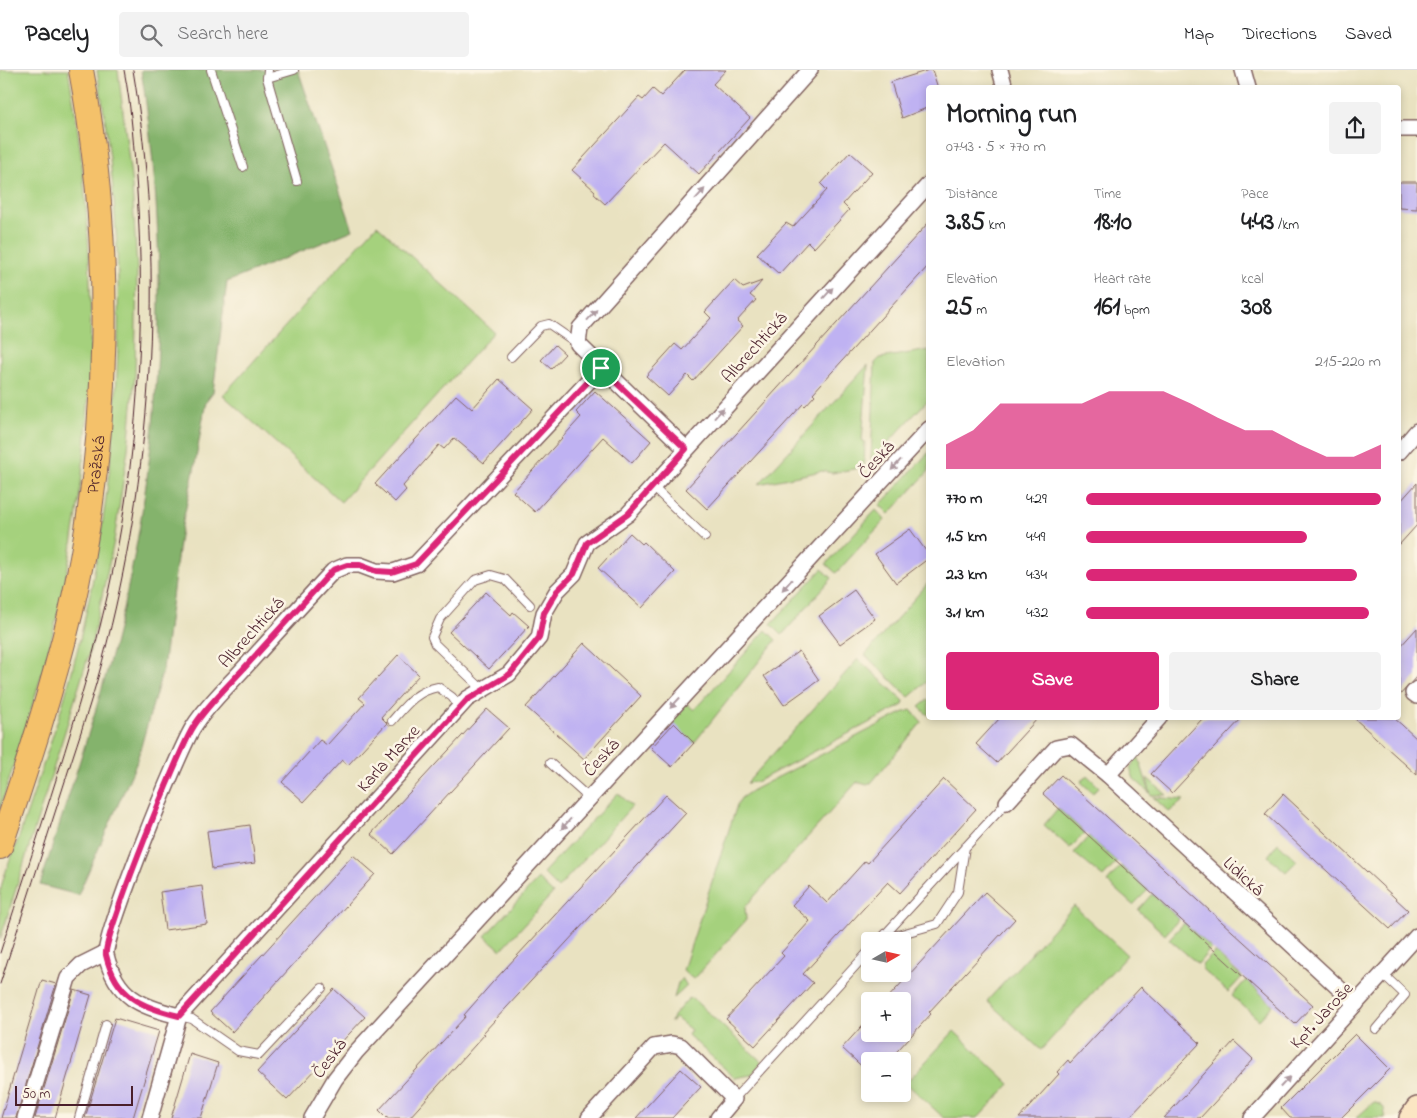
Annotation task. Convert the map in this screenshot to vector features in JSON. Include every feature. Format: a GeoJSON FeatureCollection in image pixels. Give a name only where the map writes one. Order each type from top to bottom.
{"type":"FeatureCollection","features":[{"type":"Feature","properties":{"kind":"main road","name":"Pražská"},"geometry":{"type":"LineString","coordinates":[[0,847],[43,714],[71,610],[89,511],[97,450],[103,313],[101,245],[97,175],[81,70]]}},
{"type":"Feature","properties":{"kind":"street"},"geometry":{"type":"LineString","coordinates":[[686,449],[578,344],[580,328],[810,70]]}},
{"type":"Feature","properties":{"kind":"street"},"geometry":{"type":"LineString","coordinates":[[1000,70],[1004,85]]}},
{"type":"Feature","properties":{"kind":"street"},"geometry":{"type":"LineString","coordinates":[[1243,70],[1247,85]]}},
{"type":"Feature","properties":{"kind":"street"},"geometry":{"type":"LineString","coordinates":[[1401,129],[1417,129]]}},
{"type":"Feature","properties":{"kind":"street","name":"Albrechtická"},"geometry":{"type":"LineString","coordinates":[[686,449],[926,187]]}},
{"type":"Feature","properties":{"kind":"street","name":"Albrechtická"},"geometry":{"type":"LineString","coordinates":[[105,953],[108,937],[128,881],[173,771],[193,727],[214,700],[333,570],[347,565],[360,565],[376,571],[392,572],[416,564],[601,368]]}},
{"type":"Feature","properties":{"kind":"street","name":"Česká"},"geometry":{"type":"LineString","coordinates":[[314,1114],[335,1079],[356,1052],[926,432]]}},
{"type":"Feature","properties":{"kind":"street"},"geometry":{"type":"LineString","coordinates":[[1401,450],[1417,432]]}},
{"type":"Feature","properties":{"kind":"street","name":"Karla Marxe"},"geometry":{"type":"LineString","coordinates":[[150,1118],[179,1016],[459,707],[467,700],[510,674],[539,638],[544,613],[557,591],[574,574],[587,543],[628,514],[686,449]]}},
{"type":"Feature","properties":{"kind":"street"},"geometry":{"type":"LineString","coordinates":[[1417,689],[1413,693],[1417,696]]}},
{"type":"Feature","properties":{"kind":"street"},"geometry":{"type":"LineString","coordinates":[[1108,774],[1157,720]]}},
{"type":"Feature","properties":{"kind":"street","name":"Lidická"},"geometry":{"type":"LineString","coordinates":[[1007,802],[1056,748],[1071,745],[1108,774],[1356,1004]]}},
{"type":"Feature","properties":{"kind":"street","name":"Kpt. Jaroše"},"geometry":{"type":"LineString","coordinates":[[1252,1118],[1384,975],[1417,936]]}},
{"type":"Feature","properties":{"kind":"street"},"geometry":{"type":"LineString","coordinates":[[26,1118],[68,978],[81,965],[105,953],[114,976],[128,996],[145,1006],[179,1016]]}},
{"type":"Feature","properties":{"kind":"street"},"geometry":{"type":"LineString","coordinates":[[589,1118],[654,1047],[672,1044],[681,1046],[734,1099],[718,1118]]}},
{"type":"Feature","properties":{"kind":"street"},"geometry":{"type":"LineString","coordinates":[[1411,1118],[1417,1108]]}},
{"type":"Feature","properties":{"kind":"lane"},"geometry":{"type":"LineString","coordinates":[[211,70],[243,167]]}},
{"type":"Feature","properties":{"kind":"lane"},"geometry":{"type":"LineString","coordinates":[[294,70],[267,74],[298,181]]}},
{"type":"Feature","properties":{"kind":"lane"},"geometry":{"type":"LineString","coordinates":[[511,358],[541,326],[549,324],[578,344]]}},
{"type":"Feature","properties":{"kind":"lane"},"geometry":{"type":"LineString","coordinates":[[653,488],[705,537]]}},
{"type":"Feature","properties":{"kind":"lane"},"geometry":{"type":"LineString","coordinates":[[483,690],[434,644],[432,637],[435,626],[475,580],[491,575],[505,579],[512,584],[530,605]]}},
{"type":"Feature","properties":{"kind":"lane"},"geometry":{"type":"LineString","coordinates":[[392,721],[416,694],[430,688],[438,687],[459,707]]}},
{"type":"Feature","properties":{"kind":"lane"},"geometry":{"type":"LineString","coordinates":[[550,763],[589,798]]}},
{"type":"Feature","properties":{"kind":"lane"},"geometry":{"type":"LineString","coordinates":[[886,932],[1007,802]]}},
{"type":"Feature","properties":{"kind":"lane"},"geometry":{"type":"LineString","coordinates":[[908,932],[937,924],[958,892],[965,847]]}},
{"type":"Feature","properties":{"kind":"lane"},"geometry":{"type":"LineString","coordinates":[[734,1099],[861,960]]}},
{"type":"Feature","properties":{"kind":"lane"},"geometry":{"type":"LineString","coordinates":[[1376,1029],[1405,995],[1384,975]]}},
{"type":"Feature","properties":{"kind":"lane"},"geometry":{"type":"LineString","coordinates":[[179,1016],[192,1019],[238,1051],[259,1055],[322,988]]}},
{"type":"Feature","properties":{"kind":"lane"},"geometry":{"type":"LineString","coordinates":[[79,1118],[106,1024]]}},
{"type":"Feature","properties":{"kind":"green space"},"geometry":{"type":"Polygon","coordinates":[[[0,70],[68,70],[78,134],[85,199],[90,333],[88,400],[83,466],[74,532],[49,649],[0,809],[0,70]]]}},
{"type":"Feature","properties":{"kind":"green space"},"geometry":{"type":"Polygon","coordinates":[[[97,70],[118,70],[132,186],[137,269],[135,375],[128,449],[114,541],[90,651],[0,940],[0,895],[3,879],[48,752],[71,675],[89,601],[102,526],[112,450],[117,374],[118,297],[115,221],[108,145],[97,70]]]}},
{"type":"Feature","properties":{"kind":"green space"},"geometry":{"type":"Polygon","coordinates":[[[141,70],[298,70],[353,230],[227,282],[213,392],[206,401],[180,535],[163,669],[136,764],[78,895],[40,885],[95,713],[123,609],[137,543],[147,476],[154,408],[158,341],[159,273],[150,137],[141,70]]]}},
{"type":"Feature","properties":{"kind":"green space"},"geometry":{"type":"Polygon","coordinates":[[[377,225],[494,332],[341,502],[223,395],[377,225]]]}},
{"type":"Feature","properties":{"kind":"green space"},"geometry":{"type":"Polygon","coordinates":[[[926,350],[926,402],[872,460],[875,363],[880,358],[926,350]]]}},
{"type":"Feature","properties":{"kind":"green space"},"geometry":{"type":"Polygon","coordinates":[[[868,365],[862,440],[865,442],[864,467],[832,473],[822,471],[759,484],[868,365]]]}},
{"type":"Feature","properties":{"kind":"green space"},"geometry":{"type":"Polygon","coordinates":[[[926,455],[926,474],[889,514],[880,505],[926,455]]]}},
{"type":"Feature","properties":{"kind":"green space"},"geometry":{"type":"Polygon","coordinates":[[[876,510],[885,520],[836,573],[826,564],[876,510]]]}},
{"type":"Feature","properties":{"kind":"green space"},"geometry":{"type":"Polygon","coordinates":[[[822,569],[832,578],[782,635],[771,624],[822,569]]]}},
{"type":"Feature","properties":{"kind":"green space"},"geometry":{"type":"Polygon","coordinates":[[[926,585],[926,683],[909,697],[865,655],[926,585]]]}},
{"type":"Feature","properties":{"kind":"green space"},"geometry":{"type":"Polygon","coordinates":[[[766,630],[776,640],[694,743],[670,721],[684,701],[694,710],[766,630]]]}},
{"type":"Feature","properties":{"kind":"green space"},"geometry":{"type":"Polygon","coordinates":[[[858,659],[904,701],[903,705],[756,782],[747,783],[858,659]]]}},
{"type":"Feature","properties":{"kind":"green space"},"geometry":{"type":"Polygon","coordinates":[[[926,701],[926,713],[919,707],[926,701]]]}},
{"type":"Feature","properties":{"kind":"green space"},"geometry":{"type":"Polygon","coordinates":[[[911,710],[922,722],[871,783],[867,785],[857,782],[745,907],[746,920],[693,979],[683,970],[737,805],[741,798],[753,790],[911,710]]]}},
{"type":"Feature","properties":{"kind":"green space"},"geometry":{"type":"Polygon","coordinates":[[[1138,756],[1150,793],[1134,779],[1130,768],[1138,756]]]}},
{"type":"Feature","properties":{"kind":"green space"},"geometry":{"type":"Polygon","coordinates":[[[1087,775],[1099,787],[1093,793],[1081,782],[1087,775]]]}},
{"type":"Feature","properties":{"kind":"green space"},"geometry":{"type":"Polygon","coordinates":[[[1147,778],[1167,795],[1151,795],[1147,778]]]}},
{"type":"Feature","properties":{"kind":"green space"},"geometry":{"type":"Polygon","coordinates":[[[618,793],[632,806],[558,888],[543,873],[618,793]]]}},
{"type":"Feature","properties":{"kind":"green space"},"geometry":{"type":"Polygon","coordinates":[[[1153,797],[1184,800],[1169,812],[1153,797]]]}},
{"type":"Feature","properties":{"kind":"green space"},"geometry":{"type":"Polygon","coordinates":[[[1058,808],[1085,833],[1070,848],[1044,825],[1058,808]]]}},
{"type":"Feature","properties":{"kind":"green space"},"geometry":{"type":"Polygon","coordinates":[[[1089,836],[1117,862],[1103,877],[1074,853],[1089,836]]]}},
{"type":"Feature","properties":{"kind":"green space"},"geometry":{"type":"Polygon","coordinates":[[[1278,843],[1297,861],[1286,872],[1268,856],[1278,843]]]}},
{"type":"Feature","properties":{"kind":"green space"},"geometry":{"type":"Polygon","coordinates":[[[1121,866],[1148,890],[1133,905],[1107,882],[1121,866]]]}},
{"type":"Feature","properties":{"kind":"green space"},"geometry":{"type":"Polygon","coordinates":[[[538,879],[553,893],[501,950],[485,936],[538,879]]]}},
{"type":"Feature","properties":{"kind":"green space"},"geometry":{"type":"Polygon","coordinates":[[[1152,894],[1179,919],[1165,935],[1138,910],[1152,894]]]}},
{"type":"Feature","properties":{"kind":"green space"},"geometry":{"type":"Polygon","coordinates":[[[1074,906],[1127,955],[1041,1050],[987,1001],[1074,906]]]}},
{"type":"Feature","properties":{"kind":"green space"},"geometry":{"type":"Polygon","coordinates":[[[1184,923],[1211,948],[1198,964],[1169,939],[1184,923]]]}},
{"type":"Feature","properties":{"kind":"green space"},"geometry":{"type":"Polygon","coordinates":[[[1215,952],[1242,977],[1228,992],[1202,969],[1202,965],[1215,952]]]}},
{"type":"Feature","properties":{"kind":"green space"},"geometry":{"type":"Polygon","coordinates":[[[682,978],[687,986],[674,998],[678,983],[682,978]]]}},
{"type":"Feature","properties":{"kind":"green space"},"geometry":{"type":"Polygon","coordinates":[[[1246,980],[1273,1005],[1259,1020],[1232,996],[1246,980]]]}},
{"type":"Feature","properties":{"kind":"green space"},"geometry":{"type":"Polygon","coordinates":[[[692,998],[762,1062],[751,1075],[735,1078],[688,1035],[691,1030],[676,1018],[671,1022],[673,1016],[688,999],[692,998]]]}},
{"type":"Feature","properties":{"kind":"green space"},"geometry":{"type":"Polygon","coordinates":[[[954,1031],[1010,1084],[978,1118],[944,1118],[911,1088],[911,1078],[954,1031]]]}},
{"type":"Feature","properties":{"kind":"green space"},"geometry":{"type":"Polygon","coordinates":[[[1374,1102],[1385,1110],[1384,1118],[1356,1118],[1374,1102]]]}},
{"type":"Feature","properties":{"kind":"building"},"geometry":{"type":"Polygon","coordinates":[[[685,70],[726,70],[713,84],[750,118],[699,174],[664,142],[605,204],[594,194],[595,191],[572,170],[639,97],[643,100],[653,89],[661,96],[685,70]]]}},
{"type":"Feature","properties":{"kind":"building"},"geometry":{"type":"Polygon","coordinates":[[[932,70],[937,85],[926,85],[926,108],[902,118],[891,82],[932,70]]]}},
{"type":"Feature","properties":{"kind":"building"},"geometry":{"type":"Polygon","coordinates":[[[850,152],[872,172],[843,204],[849,210],[814,248],[808,242],[779,274],[757,254],[786,223],[793,227],[827,190],[821,184],[850,152]]]}},
{"type":"Feature","properties":{"kind":"building"},"geometry":{"type":"Polygon","coordinates":[[[1401,182],[1417,182],[1417,209],[1401,208],[1401,182]]]}},
{"type":"Feature","properties":{"kind":"building"},"geometry":{"type":"Polygon","coordinates":[[[926,225],[926,268],[813,393],[815,395],[805,406],[803,404],[707,509],[686,489],[926,225]]]}},
{"type":"Feature","properties":{"kind":"building"},"geometry":{"type":"Polygon","coordinates":[[[734,280],[743,288],[762,281],[750,295],[756,300],[737,321],[743,326],[693,381],[687,375],[668,396],[646,376],[675,344],[682,350],[711,318],[705,312],[734,280]]]}},
{"type":"Feature","properties":{"kind":"building"},"geometry":{"type":"Polygon","coordinates":[[[555,345],[565,354],[551,369],[541,360],[555,345]]]}},
{"type":"Feature","properties":{"kind":"building"},"geometry":{"type":"Polygon","coordinates":[[[499,379],[533,409],[484,463],[454,438],[444,449],[439,445],[403,486],[406,490],[395,502],[375,484],[456,395],[472,409],[499,379]]]}},
{"type":"Feature","properties":{"kind":"building"},"geometry":{"type":"Polygon","coordinates":[[[595,391],[651,441],[632,463],[603,437],[535,512],[513,492],[581,417],[576,412],[595,391]]]}},
{"type":"Feature","properties":{"kind":"building"},"geometry":{"type":"Polygon","coordinates":[[[1417,483],[1417,525],[1401,543],[1401,501],[1417,483]]]}},
{"type":"Feature","properties":{"kind":"building"},"geometry":{"type":"Polygon","coordinates":[[[910,529],[926,551],[926,560],[896,583],[875,554],[910,529]]]}},
{"type":"Feature","properties":{"kind":"building"},"geometry":{"type":"Polygon","coordinates":[[[630,533],[642,544],[644,542],[675,572],[642,608],[598,568],[630,533]]]}},
{"type":"Feature","properties":{"kind":"building"},"geometry":{"type":"Polygon","coordinates":[[[854,590],[875,619],[840,644],[819,616],[854,590]]]}},
{"type":"Feature","properties":{"kind":"building"},"geometry":{"type":"Polygon","coordinates":[[[486,592],[511,615],[513,612],[529,626],[489,669],[449,632],[486,592]]]}},
{"type":"Feature","properties":{"kind":"building"},"geometry":{"type":"Polygon","coordinates":[[[1417,628],[1417,676],[1401,694],[1401,646],[1417,628]]]}},
{"type":"Feature","properties":{"kind":"building"},"geometry":{"type":"Polygon","coordinates":[[[584,643],[641,696],[584,759],[526,707],[584,643]]]}},
{"type":"Feature","properties":{"kind":"building"},"geometry":{"type":"Polygon","coordinates":[[[799,651],[819,680],[784,705],[764,676],[799,651]]]}},
{"type":"Feature","properties":{"kind":"building"},"geometry":{"type":"Polygon","coordinates":[[[398,655],[419,675],[381,717],[387,723],[348,765],[342,760],[304,802],[282,782],[320,740],[327,745],[365,703],[359,698],[398,655]]]}},
{"type":"Feature","properties":{"kind":"building"},"geometry":{"type":"Polygon","coordinates":[[[487,709],[509,728],[393,854],[371,834],[487,709]]]}},
{"type":"Feature","properties":{"kind":"building"},"geometry":{"type":"Polygon","coordinates":[[[998,720],[1036,720],[997,763],[976,744],[998,720]]]}},
{"type":"Feature","properties":{"kind":"building"},"geometry":{"type":"Polygon","coordinates":[[[1201,720],[1240,720],[1172,793],[1151,774],[1201,720]]]}},
{"type":"Feature","properties":{"kind":"building"},"geometry":{"type":"Polygon","coordinates":[[[1356,720],[1396,720],[1402,725],[1417,739],[1417,775],[1356,720]]]}},
{"type":"Feature","properties":{"kind":"building"},"geometry":{"type":"Polygon","coordinates":[[[674,723],[694,743],[672,767],[651,748],[674,723]]]}},
{"type":"Feature","properties":{"kind":"building"},"geometry":{"type":"Polygon","coordinates":[[[1061,775],[1313,1005],[1295,1024],[1043,794],[1061,775]]]}},
{"type":"Feature","properties":{"kind":"building"},"geometry":{"type":"Polygon","coordinates":[[[944,779],[976,809],[900,893],[888,882],[803,974],[813,983],[755,1046],[726,1019],[784,956],[781,953],[810,921],[792,905],[809,886],[827,903],[865,861],[868,863],[944,779]]]}},
{"type":"Feature","properties":{"kind":"building"},"geometry":{"type":"Polygon","coordinates":[[[1283,794],[1408,910],[1390,929],[1265,814],[1283,794]]]}},
{"type":"Feature","properties":{"kind":"building"},"geometry":{"type":"Polygon","coordinates":[[[666,795],[686,813],[483,1033],[485,1034],[409,1118],[387,1118],[379,1110],[466,1016],[464,1015],[492,983],[666,795]]]}},
{"type":"Feature","properties":{"kind":"building"},"geometry":{"type":"Polygon","coordinates":[[[250,825],[255,863],[212,869],[207,831],[250,825]]]}},
{"type":"Feature","properties":{"kind":"building"},"geometry":{"type":"Polygon","coordinates":[[[353,855],[375,874],[232,1032],[210,1012],[353,855]]]}},
{"type":"Feature","properties":{"kind":"building"},"geometry":{"type":"Polygon","coordinates":[[[202,886],[207,924],[165,930],[160,892],[202,886]]]}},
{"type":"Feature","properties":{"kind":"building"},"geometry":{"type":"Polygon","coordinates":[[[985,892],[1015,919],[929,1012],[931,1014],[911,1036],[911,992],[893,992],[902,982],[911,982],[911,973],[985,892]]]}},
{"type":"Feature","properties":{"kind":"building"},"geometry":{"type":"Polygon","coordinates":[[[42,980],[56,984],[16,1118],[1,1118],[42,980]]]}},
{"type":"Feature","properties":{"kind":"building"},"geometry":{"type":"Polygon","coordinates":[[[1141,987],[1200,1043],[1129,1118],[1019,1118],[1059,1074],[1057,1072],[1068,1060],[1070,1063],[1141,987]]]}},
{"type":"Feature","properties":{"kind":"building"},"geometry":{"type":"Polygon","coordinates":[[[334,989],[365,1017],[287,1100],[257,1072],[334,989]]]}},
{"type":"Feature","properties":{"kind":"building"},"geometry":{"type":"Polygon","coordinates":[[[74,990],[91,995],[55,1118],[35,1118],[74,990]]]}},
{"type":"Feature","properties":{"kind":"building"},"geometry":{"type":"Polygon","coordinates":[[[115,1018],[159,1031],[133,1118],[85,1118],[115,1018]]]}},
{"type":"Feature","properties":{"kind":"building"},"geometry":{"type":"Polygon","coordinates":[[[861,1027],[861,1042],[905,1042],[896,1052],[861,1052],[861,1066],[842,1048],[861,1027]]]}},
{"type":"Feature","properties":{"kind":"building"},"geometry":{"type":"Polygon","coordinates":[[[1355,1034],[1390,1069],[1341,1118],[1290,1118],[1281,1108],[1355,1034]]]}},
{"type":"Feature","properties":{"kind":"building"},"geometry":{"type":"Polygon","coordinates":[[[1234,1041],[1253,1059],[1225,1091],[1200,1118],[1164,1118],[1234,1041]]]}},
{"type":"Feature","properties":{"kind":"building"},"geometry":{"type":"Polygon","coordinates":[[[190,1054],[218,1063],[201,1118],[171,1118],[190,1054]]]}},
{"type":"Feature","properties":{"kind":"building"},"geometry":{"type":"Polygon","coordinates":[[[681,1069],[701,1087],[672,1118],[636,1118],[681,1069]]]}},
{"type":"Feature","properties":{"kind":"tram line"},"geometry":{"type":"LineString","coordinates":[[0,953],[85,684],[108,593],[126,494],[133,443],[140,343],[140,242],[131,115],[124,70]]}},
{"type":"Feature","properties":{"kind":"tram line"},"geometry":{"type":"LineString","coordinates":[[0,984],[98,677],[123,573],[135,502],[150,358],[151,286],[149,214],[143,142],[133,70]]}},
{"type":"Feature","properties":{"kind":"route"},"geometry":{"type":"LineString","coordinates":[[601,368],[686,449],[628,514],[587,543],[574,574],[557,591],[544,613],[539,638],[510,674],[467,700],[179,1016],[145,1006],[128,996],[114,976],[105,953],[108,937],[128,881],[193,727],[214,700],[333,570],[347,565],[360,565],[376,571],[392,572],[403,570],[416,564],[601,368]]}}]}
